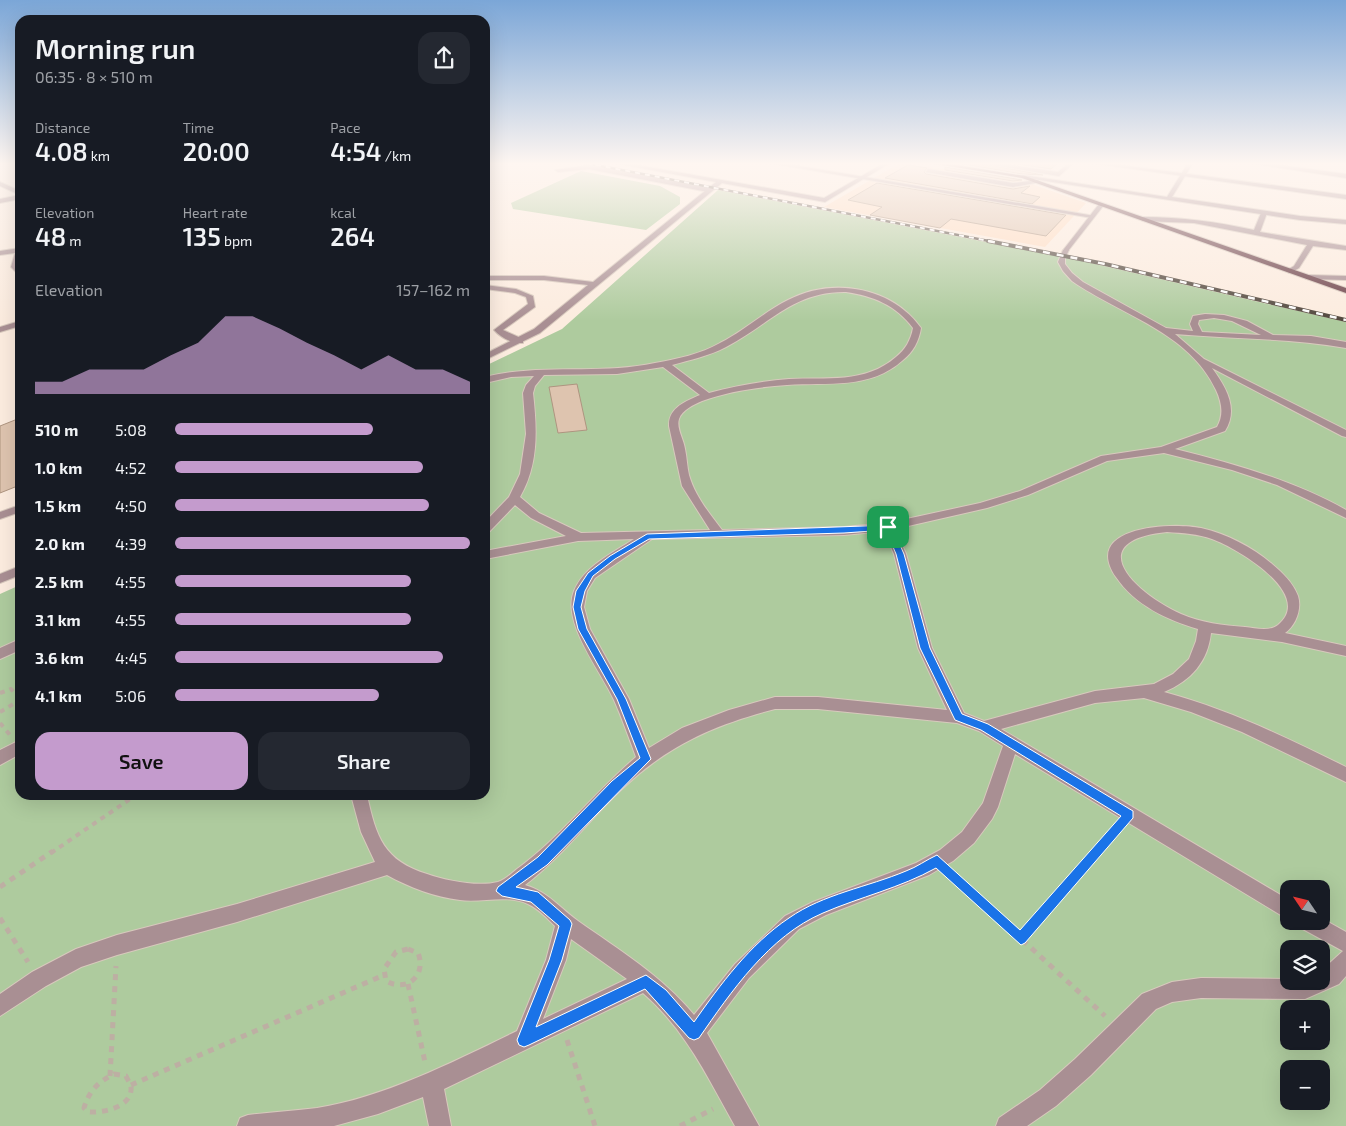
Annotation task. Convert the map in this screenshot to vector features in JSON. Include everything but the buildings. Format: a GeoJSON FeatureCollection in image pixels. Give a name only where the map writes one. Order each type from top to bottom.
{"type":"FeatureCollection","features":[{"type":"Feature","properties":{"kind":"main road"},"geometry":{"type":"LineString","coordinates":[[1133,216],[1346,290]]}},
{"type":"Feature","properties":{"kind":"street"},"geometry":{"type":"LineString","coordinates":[[490,355],[537,332],[677,216]]}},
{"type":"Feature","properties":{"kind":"street"},"geometry":{"type":"LineString","coordinates":[[1092,216],[1066,250],[1062,264],[1075,279],[1160,329],[1203,360],[1346,434]]}},
{"type":"Feature","properties":{"kind":"street"},"geometry":{"type":"LineString","coordinates":[[1257,232],[1263,216]]}},
{"type":"Feature","properties":{"kind":"street"},"geometry":{"type":"LineString","coordinates":[[1287,216],[1346,222]]}},
{"type":"Feature","properties":{"kind":"street"},"geometry":{"type":"LineString","coordinates":[[1143,219],[1169,217],[1257,232],[1311,244],[1346,248]]}},
{"type":"Feature","properties":{"kind":"street"},"geometry":{"type":"LineString","coordinates":[[1290,271],[1297,267],[1311,244]]}},
{"type":"Feature","properties":{"kind":"street"},"geometry":{"type":"LineString","coordinates":[[0,253],[15,251]]}},
{"type":"Feature","properties":{"kind":"street"},"geometry":{"type":"LineString","coordinates":[[490,278],[544,278],[595,284]]}},
{"type":"Feature","properties":{"kind":"street"},"geometry":{"type":"LineString","coordinates":[[1309,278],[1346,278]]}},
{"type":"Feature","properties":{"kind":"street"},"geometry":{"type":"LineString","coordinates":[[490,288],[516,291],[529,296],[532,305],[498,330],[504,335],[520,341]]}},
{"type":"Feature","properties":{"kind":"street"},"geometry":{"type":"LineString","coordinates":[[490,379],[515,372],[609,373],[666,364],[726,344],[802,296],[817,291],[845,291],[876,297],[901,310],[917,328],[914,342],[900,359],[875,375],[849,381],[787,382],[707,396],[693,402],[678,412],[674,418],[674,426],[679,442],[685,480],[690,492],[719,534]]}},
{"type":"Feature","properties":{"kind":"street"},"geometry":{"type":"LineString","coordinates":[[1199,334],[1194,324],[1196,318],[1203,316],[1237,321],[1260,329],[1270,337]]}},
{"type":"Feature","properties":{"kind":"street"},"geometry":{"type":"LineString","coordinates":[[0,330],[15,326]]}},
{"type":"Feature","properties":{"kind":"street"},"geometry":{"type":"LineString","coordinates":[[1160,329],[1199,334],[1311,339],[1346,345]]}},
{"type":"Feature","properties":{"kind":"street"},"geometry":{"type":"LineString","coordinates":[[490,553],[578,537],[647,537],[844,531],[888,527],[941,517],[1016,495],[1105,458],[1163,450],[1220,430],[1226,422],[1226,403],[1220,386],[1203,360]]}},
{"type":"Feature","properties":{"kind":"street"},"geometry":{"type":"LineString","coordinates":[[666,364],[707,396]]}},
{"type":"Feature","properties":{"kind":"street"},"geometry":{"type":"LineString","coordinates":[[490,524],[514,498],[526,474],[531,457],[528,394],[531,385],[541,373]]}},
{"type":"Feature","properties":{"kind":"street"},"geometry":{"type":"LineString","coordinates":[[1163,450],[1272,478],[1308,493],[1346,515]]}},
{"type":"Feature","properties":{"kind":"street"},"geometry":{"type":"LineString","coordinates":[[514,498],[522,508],[535,516],[578,537]]}},
{"type":"Feature","properties":{"kind":"street"},"geometry":{"type":"LineString","coordinates":[[0,516],[15,510]]}},
{"type":"Feature","properties":{"kind":"street"},"geometry":{"type":"LineString","coordinates":[[888,527],[900,554],[925,648],[958,717]]}},
{"type":"Feature","properties":{"kind":"street"},"geometry":{"type":"LineString","coordinates":[[1263,635],[1282,629],[1293,611],[1293,602],[1281,578],[1254,555],[1215,536],[1172,528],[1140,532],[1119,546],[1114,556],[1116,569],[1124,582],[1155,607],[1174,617],[1205,628],[1263,635],[1346,651]]}},
{"type":"Feature","properties":{"kind":"street"},"geometry":{"type":"LineString","coordinates":[[645,759],[622,699],[583,629],[577,607],[580,591],[590,575],[647,537]]}},
{"type":"Feature","properties":{"kind":"street"},"geometry":{"type":"LineString","coordinates":[[0,579],[15,572]]}},
{"type":"Feature","properties":{"kind":"street"},"geometry":{"type":"LineString","coordinates":[[1144,692],[1169,682],[1193,667],[1202,650],[1205,628]]}},
{"type":"Feature","properties":{"kind":"street"},"geometry":{"type":"LineString","coordinates":[[0,654],[15,646]]}},
{"type":"Feature","properties":{"kind":"street"},"geometry":{"type":"LineString","coordinates":[[984,727],[1028,718],[1094,698],[1117,693],[1144,692],[1169,698],[1232,722],[1346,774]]}},
{"type":"Feature","properties":{"kind":"street"},"geometry":{"type":"LineString","coordinates":[[502,891],[542,861],[616,784],[645,759],[688,732],[734,714],[775,704],[818,703],[958,717],[984,727],[1280,905]]}},
{"type":"Feature","properties":{"kind":"street"},"geometry":{"type":"LineString","coordinates":[[694,1033],[723,992],[758,952],[793,922],[819,908],[910,875],[937,861],[963,841],[986,813],[1007,753],[1013,745]]}},
{"type":"Feature","properties":{"kind":"street"},"geometry":{"type":"LineString","coordinates":[[0,758],[15,749]]}},
{"type":"Feature","properties":{"kind":"street"},"geometry":{"type":"LineString","coordinates":[[360,800],[362,811],[377,846],[389,866],[437,887],[464,892],[502,891],[534,896],[566,924],[646,981],[661,995],[694,1033],[748,1126]]}},
{"type":"Feature","properties":{"kind":"street"},"geometry":{"type":"LineString","coordinates":[[0,1006],[38,979],[76,959],[117,945],[237,913],[389,866]]}},
{"type":"Feature","properties":{"kind":"street"},"geometry":{"type":"LineString","coordinates":[[524,1040],[556,960],[566,924]]}},
{"type":"Feature","properties":{"kind":"street"},"geometry":{"type":"LineString","coordinates":[[1324,930],[1346,943]]}},
{"type":"Feature","properties":{"kind":"street"},"geometry":{"type":"LineString","coordinates":[[1007,1126],[1048,1098],[1083,1067],[1149,1001],[1172,992],[1201,988],[1305,989],[1332,977],[1346,960]]}},
{"type":"Feature","properties":{"kind":"street"},"geometry":{"type":"LineString","coordinates":[[248,1126],[318,1119],[378,1103],[431,1083],[561,1023],[646,981]]}},
{"type":"Feature","properties":{"kind":"street"},"geometry":{"type":"LineString","coordinates":[[431,1083],[440,1126]]}},
{"type":"Feature","properties":{"kind":"path"},"geometry":{"type":"LineString","coordinates":[[0,693],[11,689],[15,691]]}},
{"type":"Feature","properties":{"kind":"path"},"geometry":{"type":"LineString","coordinates":[[0,712],[15,702]]}},
{"type":"Feature","properties":{"kind":"path"},"geometry":{"type":"LineString","coordinates":[[0,887],[129,800]]}},
{"type":"Feature","properties":{"kind":"path"},"geometry":{"type":"LineString","coordinates":[[1021,939],[1129,815]]}},
{"type":"Feature","properties":{"kind":"path"},"geometry":{"type":"LineString","coordinates":[[937,861],[1120,1030]]}},
{"type":"Feature","properties":{"kind":"path"},"geometry":{"type":"LineString","coordinates":[[0,918],[38,979]]}},
{"type":"Feature","properties":{"kind":"path"},"geometry":{"type":"LineString","coordinates":[[110,1076],[117,945]]}},
{"type":"Feature","properties":{"kind":"path"},"geometry":{"type":"LineString","coordinates":[[414,950],[418,953],[422,963],[418,976],[408,984],[395,987],[386,981],[384,975],[386,963],[396,952],[414,950]]}},
{"type":"Feature","properties":{"kind":"path"},"geometry":{"type":"LineString","coordinates":[[131,1086],[384,975]]}},
{"type":"Feature","properties":{"kind":"path"},"geometry":{"type":"LineString","coordinates":[[408,984],[431,1083]]}},
{"type":"Feature","properties":{"kind":"path"},"geometry":{"type":"LineString","coordinates":[[561,1023],[595,1126]]}},
{"type":"Feature","properties":{"kind":"path"},"geometry":{"type":"LineString","coordinates":[[88,1120],[84,1110],[88,1095],[100,1082],[110,1076],[126,1076],[131,1086],[127,1100],[108,1119]]}},
{"type":"Feature","properties":{"kind":"path"},"geometry":{"type":"LineString","coordinates":[[680,1126],[732,1099]]}},
{"type":"Feature","properties":{"kind":"shaded area"},"geometry":{"type":"Polygon","coordinates":[[[871,216],[1074,216],[1045,247],[871,216]]]}},
{"type":"Feature","properties":{"kind":"green space"},"geometry":{"type":"Polygon","coordinates":[[[554,216],[665,216],[646,230],[554,216]]]}},
{"type":"Feature","properties":{"kind":"green space"},"geometry":{"type":"Polygon","coordinates":[[[689,216],[849,216],[1078,260],[1346,322],[1346,1126],[0,1126],[0,594],[15,587],[15,800],[490,800],[490,364],[562,329],[689,216]]]}},
{"type":"Feature","properties":{"kind":"railway"},"geometry":{"type":"LineString","coordinates":[[857,216],[994,242]]}},
{"type":"Feature","properties":{"kind":"railway"},"geometry":{"type":"LineString","coordinates":[[988,241],[1105,264],[1346,320]]}},
{"type":"Feature","properties":{"kind":"route"},"geometry":{"type":"LineString","coordinates":[[888,527],[900,554],[925,648],[932,665],[945,686],[958,717],[984,727],[1129,815],[1021,939],[937,861],[872,891],[819,908],[793,922],[758,952],[723,992],[694,1033],[661,995],[646,981],[524,1040],[556,960],[566,924],[534,896],[502,891],[542,861],[616,784],[645,759],[622,699],[583,629],[577,607],[580,591],[590,575],[647,537],[844,531],[888,527]]}}]}
